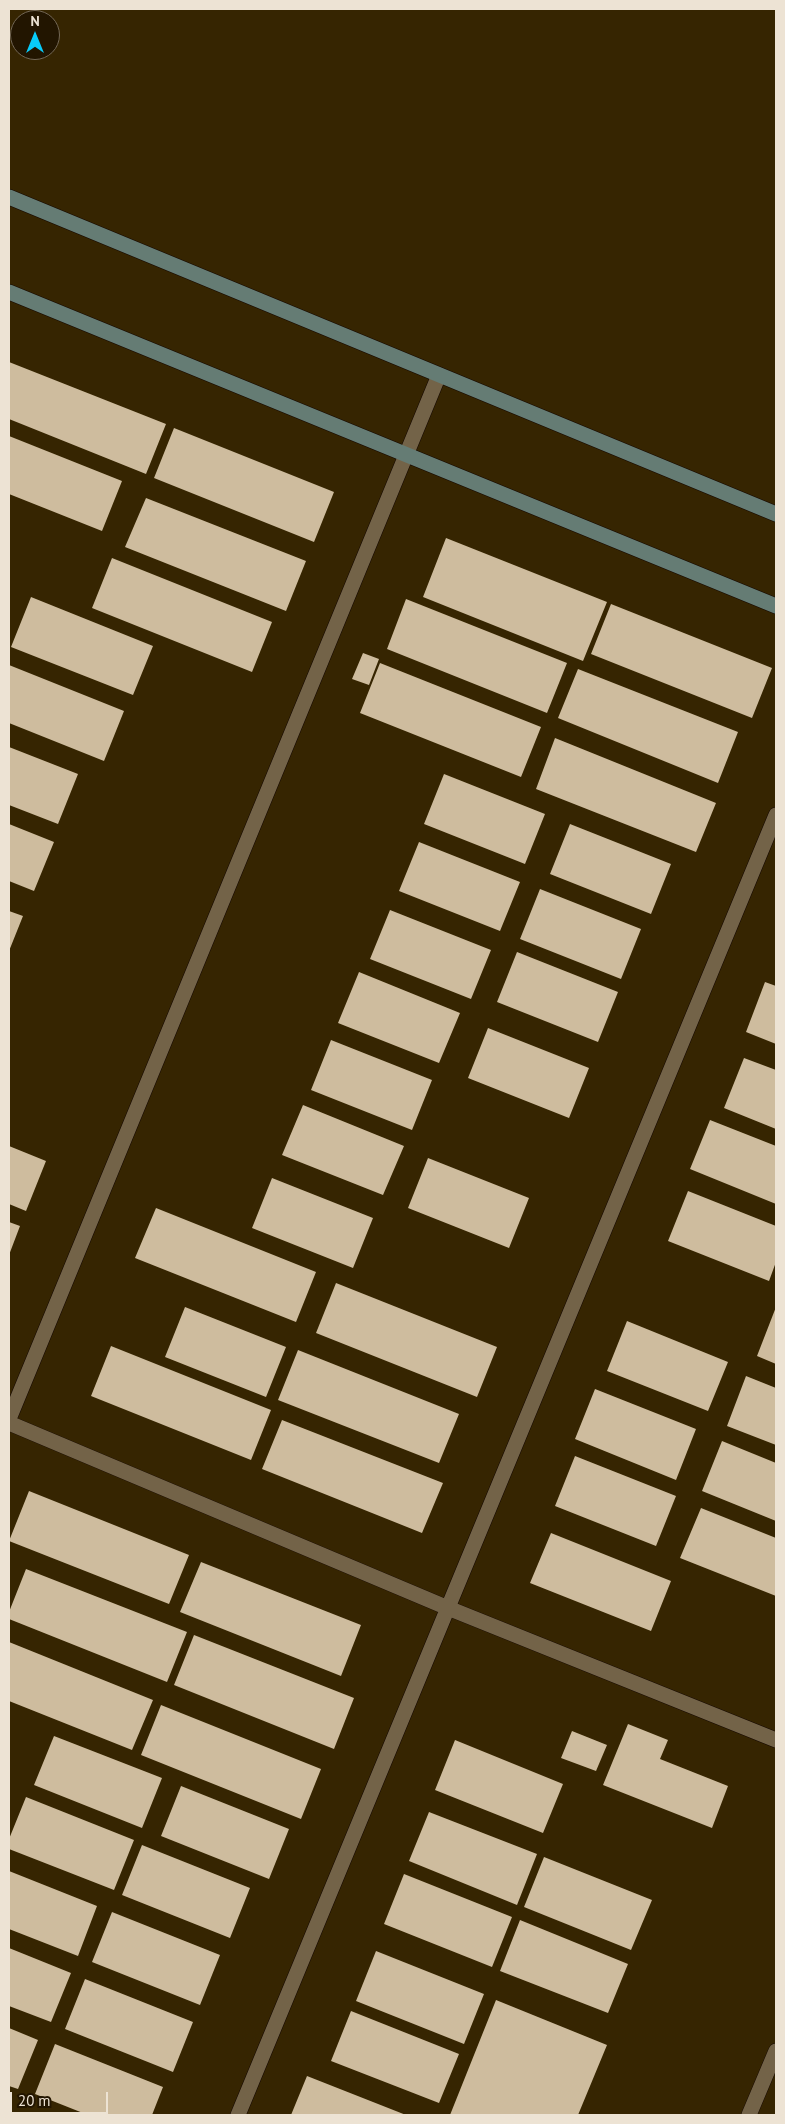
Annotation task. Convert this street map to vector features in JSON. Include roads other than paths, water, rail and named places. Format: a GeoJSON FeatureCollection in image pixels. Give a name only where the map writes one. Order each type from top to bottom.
{"type":"FeatureCollection","features":[{"type":"Feature","properties":{"kind":"street"},"geometry":{"type":"LineString","coordinates":[[9,197],[776,514]]}},
{"type":"Feature","properties":{"kind":"street"},"geometry":{"type":"LineString","coordinates":[[9,292],[776,606]]}},
{"type":"Feature","properties":{"kind":"lane"},"geometry":{"type":"LineString","coordinates":[[9,1419],[440,375]]}},
{"type":"Feature","properties":{"kind":"lane"},"geometry":{"type":"LineString","coordinates":[[238,2115],[776,815]]}},
{"type":"Feature","properties":{"kind":"lane"},"geometry":{"type":"LineString","coordinates":[[9,1423],[448,1608],[776,1740]]}},
{"type":"Feature","properties":{"kind":"lane"},"geometry":{"type":"LineString","coordinates":[[749,2115],[776,2051]]}}]}
